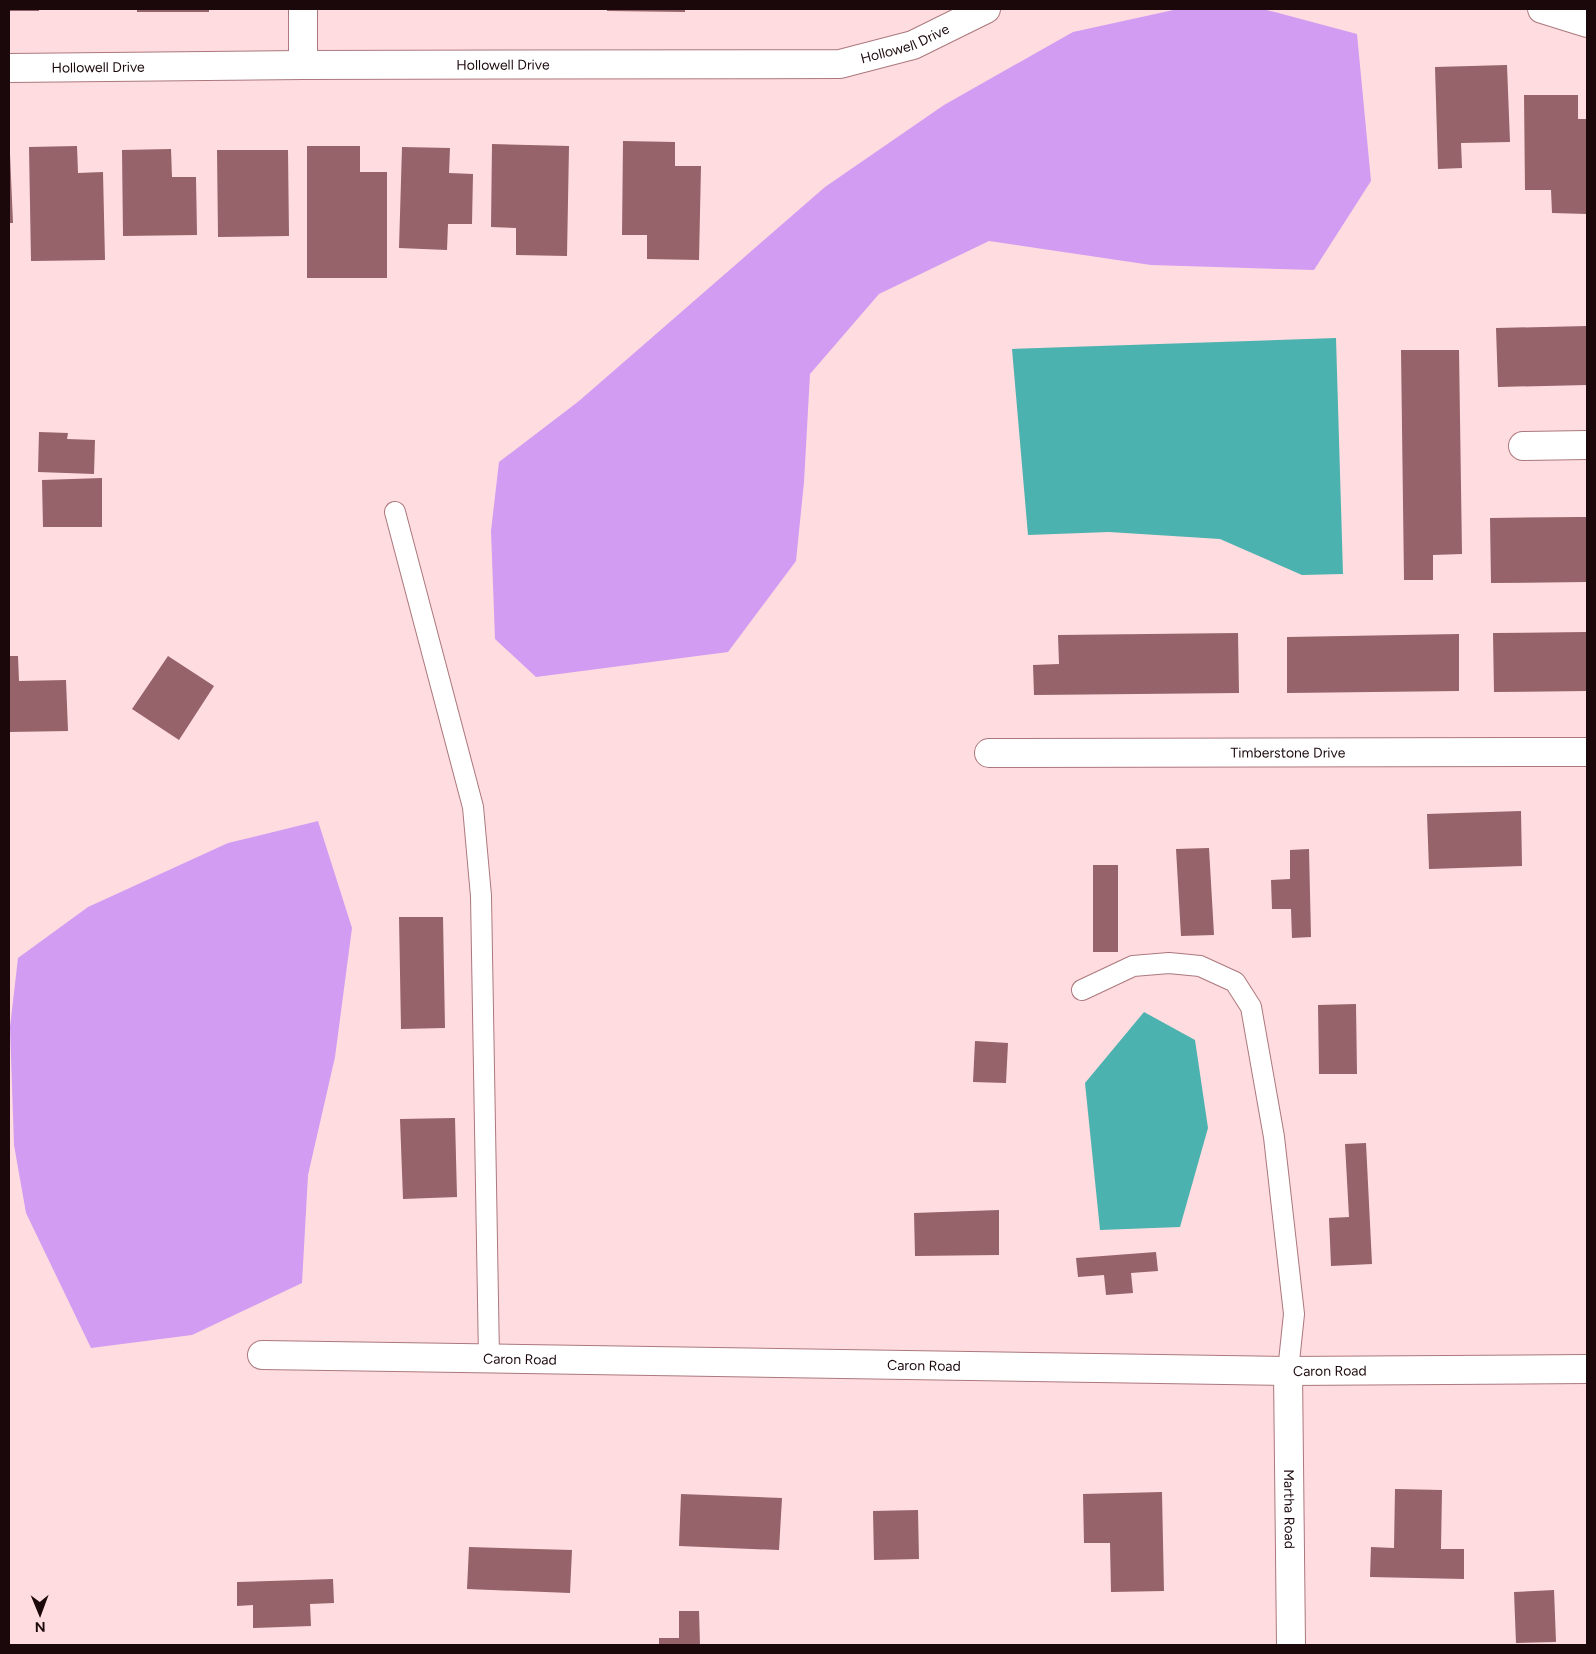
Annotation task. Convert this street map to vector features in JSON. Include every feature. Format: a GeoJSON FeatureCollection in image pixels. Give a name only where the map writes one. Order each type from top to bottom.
{"type":"FeatureCollection","features":[{"type":"Feature","properties":{"kind":"street"},"geometry":{"type":"LineString","coordinates":[[302,9],[303,64]]}},
{"type":"Feature","properties":{"kind":"street","name":"Hollowell Drive"},"geometry":{"type":"LineString","coordinates":[[9,68],[303,64],[840,64],[913,46],[986,9]]}},
{"type":"Feature","properties":{"kind":"street"},"geometry":{"type":"LineString","coordinates":[[1542,9],[1587,23]]}},
{"type":"Feature","properties":{"kind":"street"},"geometry":{"type":"LineString","coordinates":[[1523,446],[1587,444]]}},
{"type":"Feature","properties":{"kind":"street","name":"Timberstone Drive"},"geometry":{"type":"LineString","coordinates":[[989,753],[1587,752]]}},
{"type":"Feature","properties":{"kind":"street","name":"Caron Road"},"geometry":{"type":"LineString","coordinates":[[262,1355],[1288,1371],[1587,1368]]}},
{"type":"Feature","properties":{"kind":"street","name":"Martha Road"},"geometry":{"type":"LineString","coordinates":[[1288,1371],[1291,1645]]}},
{"type":"Feature","properties":{"kind":"lane"},"geometry":{"type":"LineString","coordinates":[[395,512],[473,807],[481,896],[489,1358]]}},
{"type":"Feature","properties":{"kind":"lane"},"geometry":{"type":"LineString","coordinates":[[1082,990],[1134,966],[1169,963],[1200,966],[1235,982],[1251,1007],[1274,1137],[1294,1314],[1288,1371]]}},
{"type":"Feature","properties":{"kind":"shaded area"},"geometry":{"type":"Polygon","coordinates":[[[1178,9],[1263,9],[1357,34],[1371,181],[1314,270],[1151,265],[989,241],[879,294],[810,374],[804,482],[796,561],[728,652],[536,677],[495,639],[491,531],[499,462],[579,401],[825,187],[944,105],[1073,32],[1178,9]]]}},
{"type":"Feature","properties":{"kind":"shaded area"},"geometry":{"type":"Polygon","coordinates":[[[318,821],[352,928],[335,1057],[308,1175],[302,1283],[192,1335],[91,1348],[26,1213],[14,1145],[10,1027],[18,958],[88,907],[228,843],[318,821]]]}},
{"type":"Feature","properties":{"kind":"water"},"geometry":{"type":"Polygon","coordinates":[[[1336,338],[1343,574],[1302,575],[1220,539],[1109,532],[1028,535],[1012,349],[1336,338]]]}},
{"type":"Feature","properties":{"kind":"water"},"geometry":{"type":"Polygon","coordinates":[[[1144,1012],[1195,1040],[1208,1128],[1180,1227],[1100,1230],[1085,1083],[1144,1012]]]}},
{"type":"Feature","properties":{"kind":"building"},"geometry":{"type":"Polygon","coordinates":[[[9,9],[39,9],[39,11],[9,11],[9,9]]]}},
{"type":"Feature","properties":{"kind":"building"},"geometry":{"type":"Polygon","coordinates":[[[137,9],[209,9],[209,12],[137,12],[137,9]]]}},
{"type":"Feature","properties":{"kind":"building"},"geometry":{"type":"Polygon","coordinates":[[[607,9],[685,9],[685,12],[607,11],[607,9]]]}},
{"type":"Feature","properties":{"kind":"building"},"geometry":{"type":"Polygon","coordinates":[[[1507,65],[1510,142],[1461,143],[1462,168],[1438,169],[1435,67],[1507,65]]]}},
{"type":"Feature","properties":{"kind":"building"},"geometry":{"type":"Polygon","coordinates":[[[1524,95],[1578,95],[1578,119],[1587,119],[1587,214],[1552,213],[1551,190],[1525,190],[1524,95]]]}},
{"type":"Feature","properties":{"kind":"building"},"geometry":{"type":"Polygon","coordinates":[[[623,141],[675,142],[675,166],[701,166],[699,260],[647,259],[647,235],[622,235],[623,141]]]}},
{"type":"Feature","properties":{"kind":"building"},"geometry":{"type":"Polygon","coordinates":[[[492,144],[569,146],[567,256],[516,255],[516,228],[491,227],[492,144]]]}},
{"type":"Feature","properties":{"kind":"building"},"geometry":{"type":"Polygon","coordinates":[[[77,146],[78,173],[103,172],[105,260],[31,261],[29,147],[77,146]]]}},
{"type":"Feature","properties":{"kind":"building"},"geometry":{"type":"Polygon","coordinates":[[[307,146],[360,146],[360,172],[387,172],[387,278],[307,278],[307,146]]]}},
{"type":"Feature","properties":{"kind":"building"},"geometry":{"type":"Polygon","coordinates":[[[402,147],[450,148],[449,173],[473,174],[472,224],[448,224],[447,250],[399,248],[402,147]]]}},
{"type":"Feature","properties":{"kind":"building"},"geometry":{"type":"Polygon","coordinates":[[[171,149],[172,177],[196,177],[197,235],[123,236],[122,150],[171,149]]]}},
{"type":"Feature","properties":{"kind":"building"},"geometry":{"type":"Polygon","coordinates":[[[217,150],[288,150],[289,236],[218,237],[217,150]]]}},
{"type":"Feature","properties":{"kind":"building"},"geometry":{"type":"Polygon","coordinates":[[[10,154],[13,223],[9,223],[10,154]]]}},
{"type":"Feature","properties":{"kind":"building"},"geometry":{"type":"Polygon","coordinates":[[[1587,326],[1587,385],[1498,387],[1496,328],[1587,326]]]}},
{"type":"Feature","properties":{"kind":"building"},"geometry":{"type":"Polygon","coordinates":[[[1401,350],[1459,350],[1462,554],[1433,555],[1433,580],[1404,580],[1401,350]]]}},
{"type":"Feature","properties":{"kind":"building"},"geometry":{"type":"Polygon","coordinates":[[[39,432],[68,433],[67,439],[95,440],[94,474],[38,472],[39,432]]]}},
{"type":"Feature","properties":{"kind":"building"},"geometry":{"type":"Polygon","coordinates":[[[102,478],[102,527],[43,527],[42,480],[102,478]]]}},
{"type":"Feature","properties":{"kind":"building"},"geometry":{"type":"Polygon","coordinates":[[[1587,517],[1587,582],[1491,583],[1490,518],[1587,517]]]}},
{"type":"Feature","properties":{"kind":"building"},"geometry":{"type":"Polygon","coordinates":[[[1587,632],[1587,691],[1494,692],[1493,633],[1587,632]]]}},
{"type":"Feature","properties":{"kind":"building"},"geometry":{"type":"Polygon","coordinates":[[[1238,633],[1239,693],[1034,695],[1033,665],[1059,664],[1058,635],[1238,633]]]}},
{"type":"Feature","properties":{"kind":"building"},"geometry":{"type":"Polygon","coordinates":[[[1459,634],[1459,691],[1287,693],[1287,637],[1459,634]]]}},
{"type":"Feature","properties":{"kind":"building"},"geometry":{"type":"Polygon","coordinates":[[[9,656],[18,656],[19,681],[66,680],[68,731],[9,732],[9,656]]]}},
{"type":"Feature","properties":{"kind":"building"},"geometry":{"type":"Polygon","coordinates":[[[168,656],[214,686],[179,740],[132,709],[168,656]]]}},
{"type":"Feature","properties":{"kind":"building"},"geometry":{"type":"Polygon","coordinates":[[[1521,811],[1522,866],[1429,869],[1427,814],[1521,811]]]}},
{"type":"Feature","properties":{"kind":"building"},"geometry":{"type":"Polygon","coordinates":[[[1209,848],[1214,935],[1181,936],[1176,849],[1209,848]]]}},
{"type":"Feature","properties":{"kind":"building"},"geometry":{"type":"Polygon","coordinates":[[[1309,849],[1311,937],[1292,938],[1291,909],[1272,909],[1271,880],[1290,879],[1290,850],[1309,849]]]}},
{"type":"Feature","properties":{"kind":"building"},"geometry":{"type":"Polygon","coordinates":[[[1093,865],[1118,865],[1118,952],[1093,952],[1093,865]]]}},
{"type":"Feature","properties":{"kind":"building"},"geometry":{"type":"Polygon","coordinates":[[[399,917],[443,917],[445,1028],[401,1029],[399,917]]]}},
{"type":"Feature","properties":{"kind":"building"},"geometry":{"type":"Polygon","coordinates":[[[1356,1004],[1357,1074],[1319,1074],[1318,1005],[1356,1004]]]}},
{"type":"Feature","properties":{"kind":"building"},"geometry":{"type":"Polygon","coordinates":[[[975,1041],[1008,1043],[1006,1083],[973,1082],[975,1041]]]}},
{"type":"Feature","properties":{"kind":"building"},"geometry":{"type":"Polygon","coordinates":[[[455,1118],[457,1197],[403,1199],[400,1119],[455,1118]]]}},
{"type":"Feature","properties":{"kind":"building"},"geometry":{"type":"Polygon","coordinates":[[[1366,1143],[1372,1264],[1331,1266],[1329,1218],[1349,1217],[1345,1144],[1366,1143]]]}},
{"type":"Feature","properties":{"kind":"building"},"geometry":{"type":"Polygon","coordinates":[[[999,1210],[999,1255],[915,1256],[914,1213],[999,1210]]]}},
{"type":"Feature","properties":{"kind":"building"},"geometry":{"type":"Polygon","coordinates":[[[1156,1252],[1158,1271],[1131,1273],[1133,1293],[1106,1295],[1104,1275],[1078,1277],[1076,1258],[1156,1252]]]}},
{"type":"Feature","properties":{"kind":"building"},"geometry":{"type":"Polygon","coordinates":[[[1395,1489],[1442,1490],[1441,1549],[1464,1549],[1464,1579],[1370,1577],[1371,1547],[1394,1548],[1395,1489]]]}},
{"type":"Feature","properties":{"kind":"building"},"geometry":{"type":"Polygon","coordinates":[[[1162,1492],[1164,1591],[1111,1592],[1110,1543],[1084,1543],[1083,1494],[1162,1492]]]}},
{"type":"Feature","properties":{"kind":"building"},"geometry":{"type":"Polygon","coordinates":[[[681,1494],[782,1498],[779,1550],[679,1546],[681,1494]]]}},
{"type":"Feature","properties":{"kind":"building"},"geometry":{"type":"Polygon","coordinates":[[[918,1510],[919,1559],[874,1560],[873,1511],[918,1510]]]}},
{"type":"Feature","properties":{"kind":"building"},"geometry":{"type":"Polygon","coordinates":[[[469,1547],[572,1550],[570,1593],[467,1589],[469,1547]]]}},
{"type":"Feature","properties":{"kind":"building"},"geometry":{"type":"Polygon","coordinates":[[[333,1579],[334,1603],[310,1604],[311,1626],[253,1628],[253,1605],[237,1606],[237,1582],[333,1579]]]}},
{"type":"Feature","properties":{"kind":"building"},"geometry":{"type":"Polygon","coordinates":[[[1554,1590],[1556,1642],[1516,1643],[1514,1592],[1554,1590]]]}},
{"type":"Feature","properties":{"kind":"building"},"geometry":{"type":"Polygon","coordinates":[[[679,1611],[699,1611],[700,1645],[659,1645],[659,1638],[679,1638],[679,1611]]]}}]}
